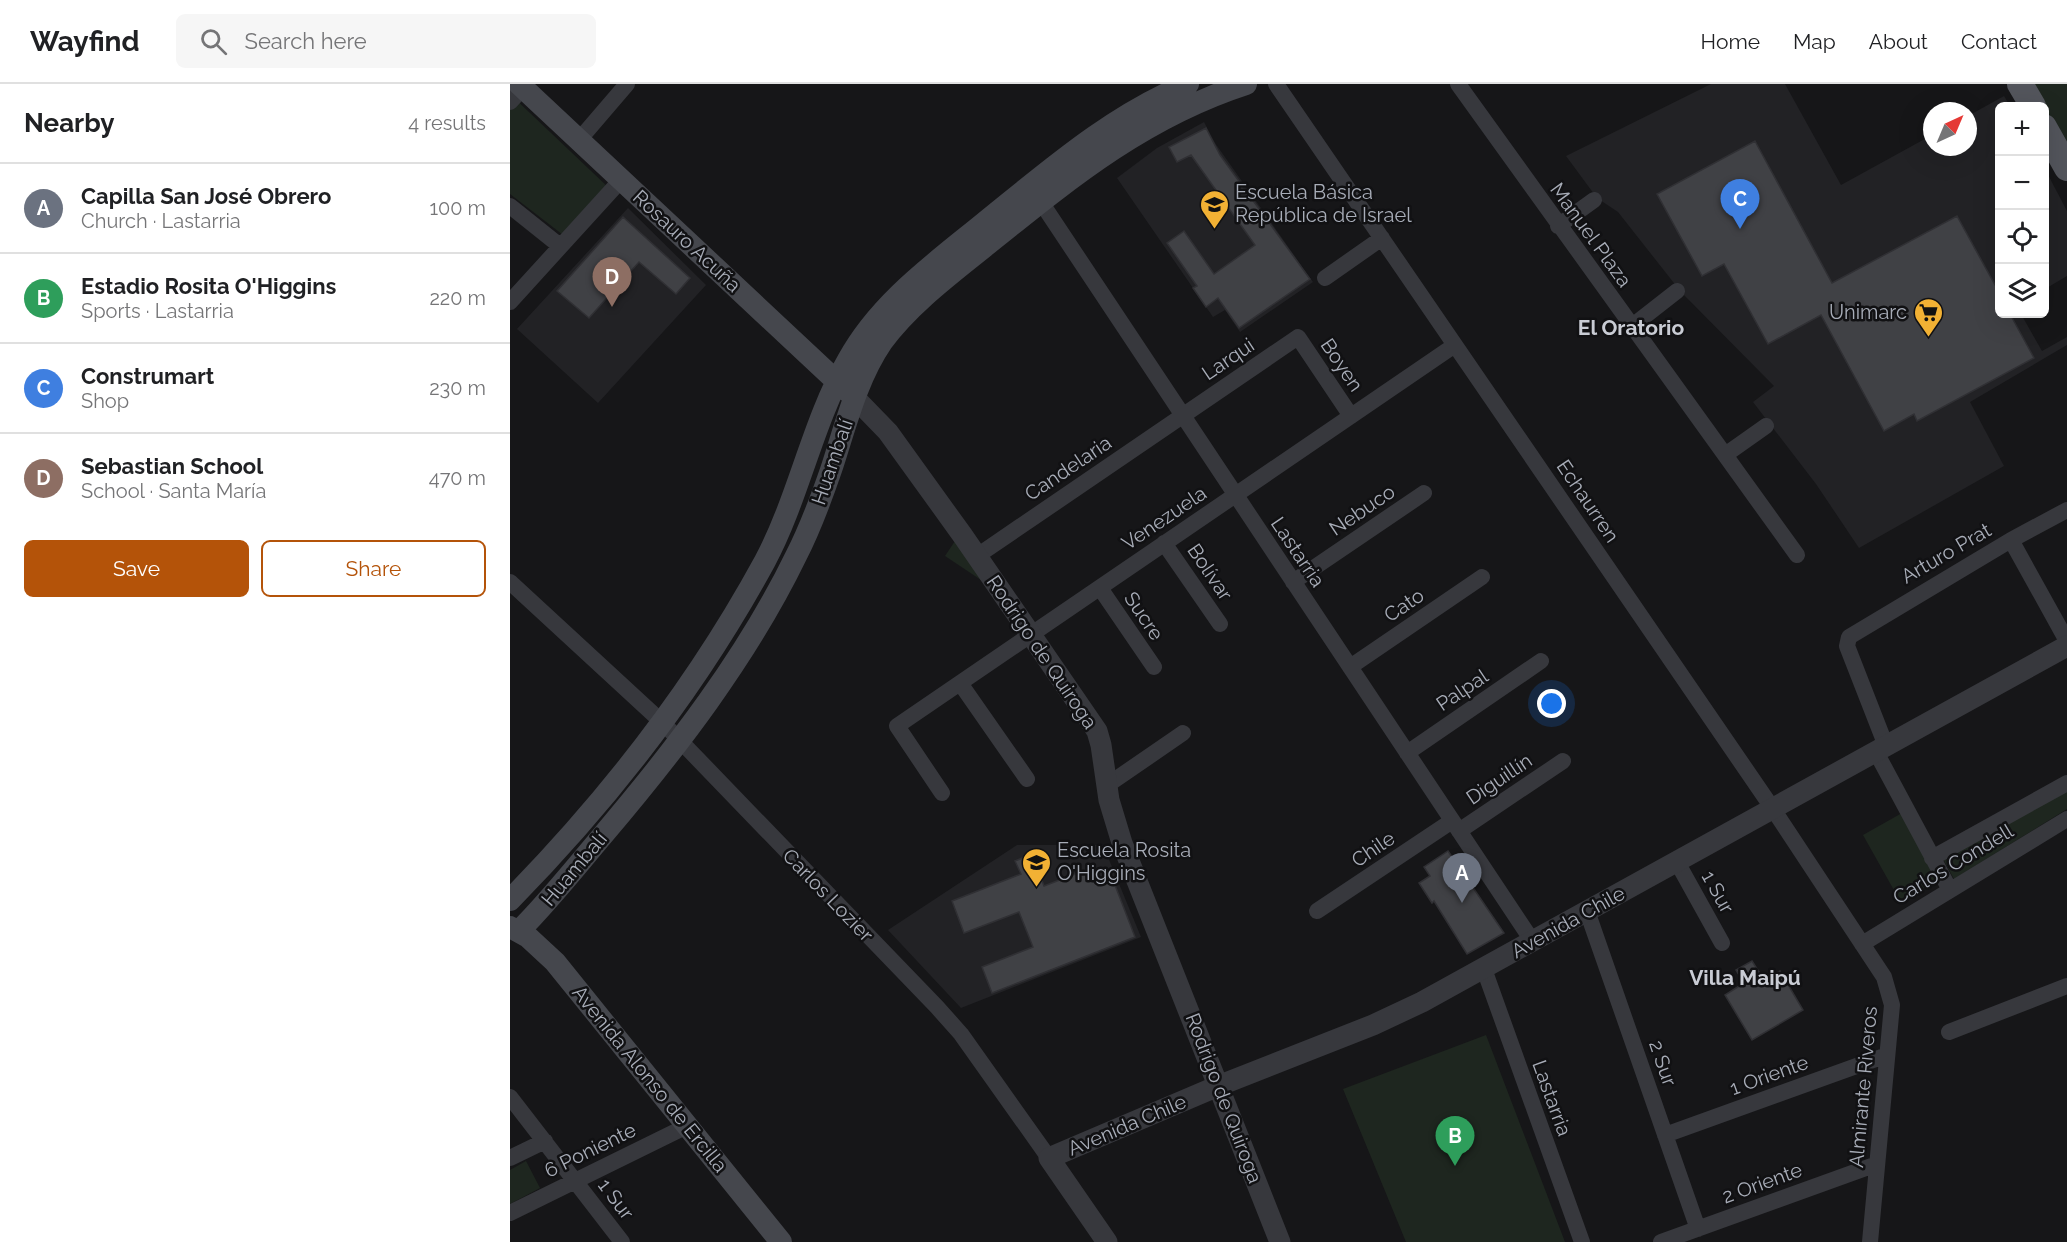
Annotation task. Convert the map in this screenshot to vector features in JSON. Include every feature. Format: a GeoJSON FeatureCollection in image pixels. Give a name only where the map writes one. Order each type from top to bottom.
{"type":"FeatureCollection","features":[{"type":"Feature","properties":{"kind":"main road","name":"Huambalí"},"geometry":{"type":"LineString","coordinates":[[513,931],[549,900],[680,741],[760,621],[797,556],[830,472],[855,398],[874,356],[896,326],[1035,194],[1124,115],[1188,84]]}},
{"type":"Feature","properties":{"kind":"main road","name":"Huambalí"},"geometry":{"type":"LineString","coordinates":[[510,900],[605,796],[664,724],[723,634],[776,539],[836,381],[866,331],[890,303],[921,274],[1035,194],[1134,134],[1201,100],[1246,84]]}},
{"type":"Feature","properties":{"kind":"main road"},"geometry":{"type":"LineString","coordinates":[[2020,84],[2031,102]]}},
{"type":"Feature","properties":{"kind":"main road","name":"Rosauro Acuña"},"geometry":{"type":"LineString","coordinates":[[517,91],[579,140],[855,398]]}},
{"type":"Feature","properties":{"kind":"main road"},"geometry":{"type":"LineString","coordinates":[[2054,130],[2067,168]]}},
{"type":"Feature","properties":{"kind":"main road","name":"Avenida Alonso de Ercilla"},"geometry":{"type":"LineString","coordinates":[[513,931],[548,954],[689,1125],[781,1242]]}},
{"type":"Feature","properties":{"kind":"street"},"geometry":{"type":"LineString","coordinates":[[579,140],[627,84]]}},
{"type":"Feature","properties":{"kind":"street","name":"Echaurren"},"geometry":{"type":"LineString","coordinates":[[1276,84],[1773,809],[1862,944]]}},
{"type":"Feature","properties":{"kind":"street","name":"Manuel Plaza"},"geometry":{"type":"LineString","coordinates":[[1458,84],[1797,555]]}},
{"type":"Feature","properties":{"kind":"street"},"geometry":{"type":"LineString","coordinates":[[510,302],[621,180]]}},
{"type":"Feature","properties":{"kind":"street","name":"Lastarria"},"geometry":{"type":"LineString","coordinates":[[1035,194],[1533,942]]}},
{"type":"Feature","properties":{"kind":"street"},"geometry":{"type":"LineString","coordinates":[[1558,226],[1594,200]]}},
{"type":"Feature","properties":{"kind":"street"},"geometry":{"type":"LineString","coordinates":[[510,206],[560,246]]}},
{"type":"Feature","properties":{"kind":"street"},"geometry":{"type":"LineString","coordinates":[[1324,278],[1382,238]]}},
{"type":"Feature","properties":{"kind":"street"},"geometry":{"type":"LineString","coordinates":[[1631,327],[1677,291]]}},
{"type":"Feature","properties":{"kind":"street","name":"Larqui"},"geometry":{"type":"LineString","coordinates":[[1182,416],[1298,338]]}},
{"type":"Feature","properties":{"kind":"street","name":"Boyen"},"geometry":{"type":"LineString","coordinates":[[1298,338],[1351,416]]}},
{"type":"Feature","properties":{"kind":"street","name":"Venezuela"},"geometry":{"type":"LineString","coordinates":[[942,793],[897,726],[1455,345]]}},
{"type":"Feature","properties":{"kind":"street","name":"Rodrigo de Quiroga"},"geometry":{"type":"LineString","coordinates":[[855,398],[888,432],[977,556],[1096,731],[1101,745],[1112,812],[1133,872],[1163,941],[1280,1242]]}},
{"type":"Feature","properties":{"kind":"street","name":"Candelaria"},"geometry":{"type":"LineString","coordinates":[[977,556],[1182,416]]}},
{"type":"Feature","properties":{"kind":"street"},"geometry":{"type":"LineString","coordinates":[[1725,455],[1766,426]]}},
{"type":"Feature","properties":{"kind":"street","name":"Nebuco"},"geometry":{"type":"LineString","coordinates":[[1293,582],[1424,494]]}},
{"type":"Feature","properties":{"kind":"street","name":"Arturo Prat"},"geometry":{"type":"LineString","coordinates":[[1881,749],[1847,646],[1849,637],[2011,540],[2067,510]]}},
{"type":"Feature","properties":{"kind":"street"},"geometry":{"type":"LineString","coordinates":[[2011,540],[2067,641]]}},
{"type":"Feature","properties":{"kind":"street","name":"Bolívar"},"geometry":{"type":"LineString","coordinates":[[1164,543],[1220,624]]}},
{"type":"Feature","properties":{"kind":"street","name":"Cato"},"geometry":{"type":"LineString","coordinates":[[1350,667],[1482,577]]}},
{"type":"Feature","properties":{"kind":"street","name":"Carlos Lozier"},"geometry":{"type":"LineString","coordinates":[[510,582],[664,724],[950,1021],[1107,1242]]}},
{"type":"Feature","properties":{"kind":"street","name":"Sucre"},"geometry":{"type":"LineString","coordinates":[[1100,588],[1154,667]]}},
{"type":"Feature","properties":{"kind":"street","name":"Avenida Chile"},"geometry":{"type":"LineString","coordinates":[[1049,1158],[1218,1086],[1373,1025],[1484,969],[2067,646]]}},
{"type":"Feature","properties":{"kind":"street","name":"Palpal"},"geometry":{"type":"LineString","coordinates":[[1407,753],[1541,661]]}},
{"type":"Feature","properties":{"kind":"street"},"geometry":{"type":"LineString","coordinates":[[960,683],[1027,779]]}},
{"type":"Feature","properties":{"kind":"street"},"geometry":{"type":"LineString","coordinates":[[1106,786],[1183,733]]}},
{"type":"Feature","properties":{"kind":"street"},"geometry":{"type":"LineString","coordinates":[[1881,749],[1932,858],[1950,890]]}},
{"type":"Feature","properties":{"kind":"street","name":"Diguillín"},"geometry":{"type":"LineString","coordinates":[[1456,826],[1563,761]]}},
{"type":"Feature","properties":{"kind":"street","name":"Carlos Condell"},"geometry":{"type":"LineString","coordinates":[[1932,858],[2067,783]]}},
{"type":"Feature","properties":{"kind":"street","name":"Carlos Condell"},"geometry":{"type":"LineString","coordinates":[[1862,944],[2067,819]]}},
{"type":"Feature","properties":{"kind":"street","name":"Chile"},"geometry":{"type":"LineString","coordinates":[[1317,911],[1456,826]]}},
{"type":"Feature","properties":{"kind":"street","name":"1 Sur"},"geometry":{"type":"LineString","coordinates":[[1677,862],[1722,944]]}},
{"type":"Feature","properties":{"kind":"street","name":"2 Sur"},"geometry":{"type":"LineString","coordinates":[[1587,911],[1698,1229]]}},
{"type":"Feature","properties":{"kind":"street","name":"Almirante Riveros"},"geometry":{"type":"LineString","coordinates":[[1862,944],[1884,977],[1891,997],[1870,1242]]}},
{"type":"Feature","properties":{"kind":"street","name":"Lastarria"},"geometry":{"type":"LineString","coordinates":[[1484,969],[1582,1242]]}},
{"type":"Feature","properties":{"kind":"street"},"geometry":{"type":"LineString","coordinates":[[1949,1032],[2067,986]]}},
{"type":"Feature","properties":{"kind":"street","name":"1 Oriente"},"geometry":{"type":"LineString","coordinates":[[1665,1135],[1887,1055]]}},
{"type":"Feature","properties":{"kind":"street","name":"1 Sur"},"geometry":{"type":"LineString","coordinates":[[510,1097],[622,1242]]}},
{"type":"Feature","properties":{"kind":"street","name":"6 Poniente"},"geometry":{"type":"LineString","coordinates":[[510,1213],[689,1125]]}},
{"type":"Feature","properties":{"kind":"street","name":"6 Poniente"},"geometry":{"type":"LineString","coordinates":[[510,1158],[546,1141]]}},
{"type":"Feature","properties":{"kind":"street","name":"2 Oriente"},"geometry":{"type":"LineString","coordinates":[[1661,1242],[1877,1164]]}},
{"type":"Feature","properties":{"kind":"shaded area"},"geometry":{"type":"Polygon","coordinates":[[[1711,84],[1785,84],[1841,185],[1923,140],[1923,156],[1977,156],[1977,111],[2004,96],[2008,102],[1995,102],[1995,318],[2023,318],[2042,351],[2067,337],[2067,345],[1970,402],[2004,466],[1859,548],[1816,484],[1753,402],[1774,386],[1681,292],[1618,212],[1597,198],[1566,156],[1711,84]]]}},
{"type":"Feature","properties":{"kind":"shaded area"},"geometry":{"type":"Polygon","coordinates":[[[2032,84],[2067,84],[2067,146],[2049,114],[2049,102],[2042,102],[2032,84]]]}},
{"type":"Feature","properties":{"kind":"shaded area"},"geometry":{"type":"Polygon","coordinates":[[[510,94],[610,189],[567,238],[510,194],[510,94]]]}},
{"type":"Feature","properties":{"kind":"shaded area","name":"Escuela Básica República de Israel"},"geometry":{"type":"Polygon","coordinates":[[[1204,122],[1215,143],[1313,282],[1240,332],[1225,310],[1213,317],[1117,178],[1157,148],[1204,122]]]}},
{"type":"Feature","properties":{"kind":"shaded area"},"geometry":{"type":"Polygon","coordinates":[[[2049,177],[2067,211],[2067,276],[2049,287],[2049,177]]]}},
{"type":"Feature","properties":{"kind":"shaded area"},"geometry":{"type":"Polygon","coordinates":[[[628,208],[706,285],[598,403],[517,329],[628,208]]]}},
{"type":"Feature","properties":{"kind":"shaded area"},"geometry":{"type":"Polygon","coordinates":[[[955,541],[984,582],[945,556],[955,541]]]}},
{"type":"Feature","properties":{"kind":"shaded area"},"geometry":{"type":"Polygon","coordinates":[[[2067,787],[2067,809],[1954,879],[1943,859],[2067,787]]]}},
{"type":"Feature","properties":{"kind":"shaded area"},"geometry":{"type":"Polygon","coordinates":[[[1902,813],[1939,880],[1900,901],[1863,835],[1902,813]]]}},
{"type":"Feature","properties":{"kind":"shaded area","name":"Escuela Rosita O'Higgins"},"geometry":{"type":"Polygon","coordinates":[[[1017,845],[1103,845],[1141,937],[961,1008],[888,930],[1017,845]]]}},
{"type":"Feature","properties":{"kind":"shaded area"},"geometry":{"type":"Polygon","coordinates":[[[1486,1035],[1565,1242],[1406,1242],[1343,1089],[1486,1035]]]}},
{"type":"Feature","properties":{"kind":"shaded area"},"geometry":{"type":"Polygon","coordinates":[[[526,1161],[540,1188],[510,1204],[510,1170],[526,1161]]]}},
{"type":"Feature","properties":{"kind":"building"},"geometry":{"type":"Polygon","coordinates":[[[1206,128],[1220,155],[1310,279],[1239,328],[1218,298],[1206,307],[1193,288],[1197,286],[1167,243],[1184,231],[1214,274],[1255,245],[1191,155],[1177,162],[1169,147],[1206,128]]]}},
{"type":"Feature","properties":{"kind":"building"},"geometry":{"type":"Polygon","coordinates":[[[1755,141],[1832,283],[1957,216],[1995,285],[1995,318],[2012,318],[2034,358],[1917,421],[1914,414],[1884,431],[1821,315],[1768,344],[1724,264],[1702,276],[1657,194],[1755,141]]]}},
{"type":"Feature","properties":{"kind":"building"},"geometry":{"type":"Polygon","coordinates":[[[623,217],[690,278],[676,294],[639,262],[589,318],[557,291],[623,217]]]}},
{"type":"Feature","properties":{"kind":"building"},"geometry":{"type":"Polygon","coordinates":[[[1448,851],[1504,933],[1467,954],[1434,901],[1432,903],[1419,883],[1430,876],[1424,867],[1448,851]]]}},
{"type":"Feature","properties":{"kind":"building"},"geometry":{"type":"Polygon","coordinates":[[[1032,854],[1044,886],[1091,868],[1098,886],[1113,880],[1135,937],[992,993],[982,967],[1033,947],[1019,912],[964,933],[952,901],[1021,874],[1015,861],[1032,854]]]}},
{"type":"Feature","properties":{"kind":"building"},"geometry":{"type":"Polygon","coordinates":[[[1752,961],[1764,980],[1780,971],[1803,1010],[1752,1040],[1725,995],[1744,983],[1736,970],[1752,961]]]}},
{"type":"Feature","properties":{"kind":"place","name":"Construmart"},"geometry":{"type":"Point","coordinates":[1740,229]}},
{"type":"Feature","properties":{"kind":"place","name":"Escuela Básica República de Israel"},"geometry":{"type":"Point","coordinates":[1214,230]}},
{"type":"Feature","properties":{"kind":"place","name":"Sebastian School"},"geometry":{"type":"Point","coordinates":[612,307]}},
{"type":"Feature","properties":{"kind":"place","name":"Unimarc"},"geometry":{"type":"Point","coordinates":[1928,338]}},
{"type":"Feature","properties":{"kind":"place","name":"Escuela Rosita O'Higgins"},"geometry":{"type":"Point","coordinates":[1036,888]}},
{"type":"Feature","properties":{"kind":"place","name":"Capilla San José Obrero"},"geometry":{"type":"Point","coordinates":[1462,903]}},
{"type":"Feature","properties":{"kind":"place","name":"Estadio Rosita O'Higgins"},"geometry":{"type":"Point","coordinates":[1455,1166]}},
{"type":"Feature","properties":{"kind":"district","name":"El Oratorio"},"geometry":{"type":"Point","coordinates":[1631,327]}},
{"type":"Feature","properties":{"kind":"district","name":"Villa Maipú"},"geometry":{"type":"Point","coordinates":[1745,977]}}]}
